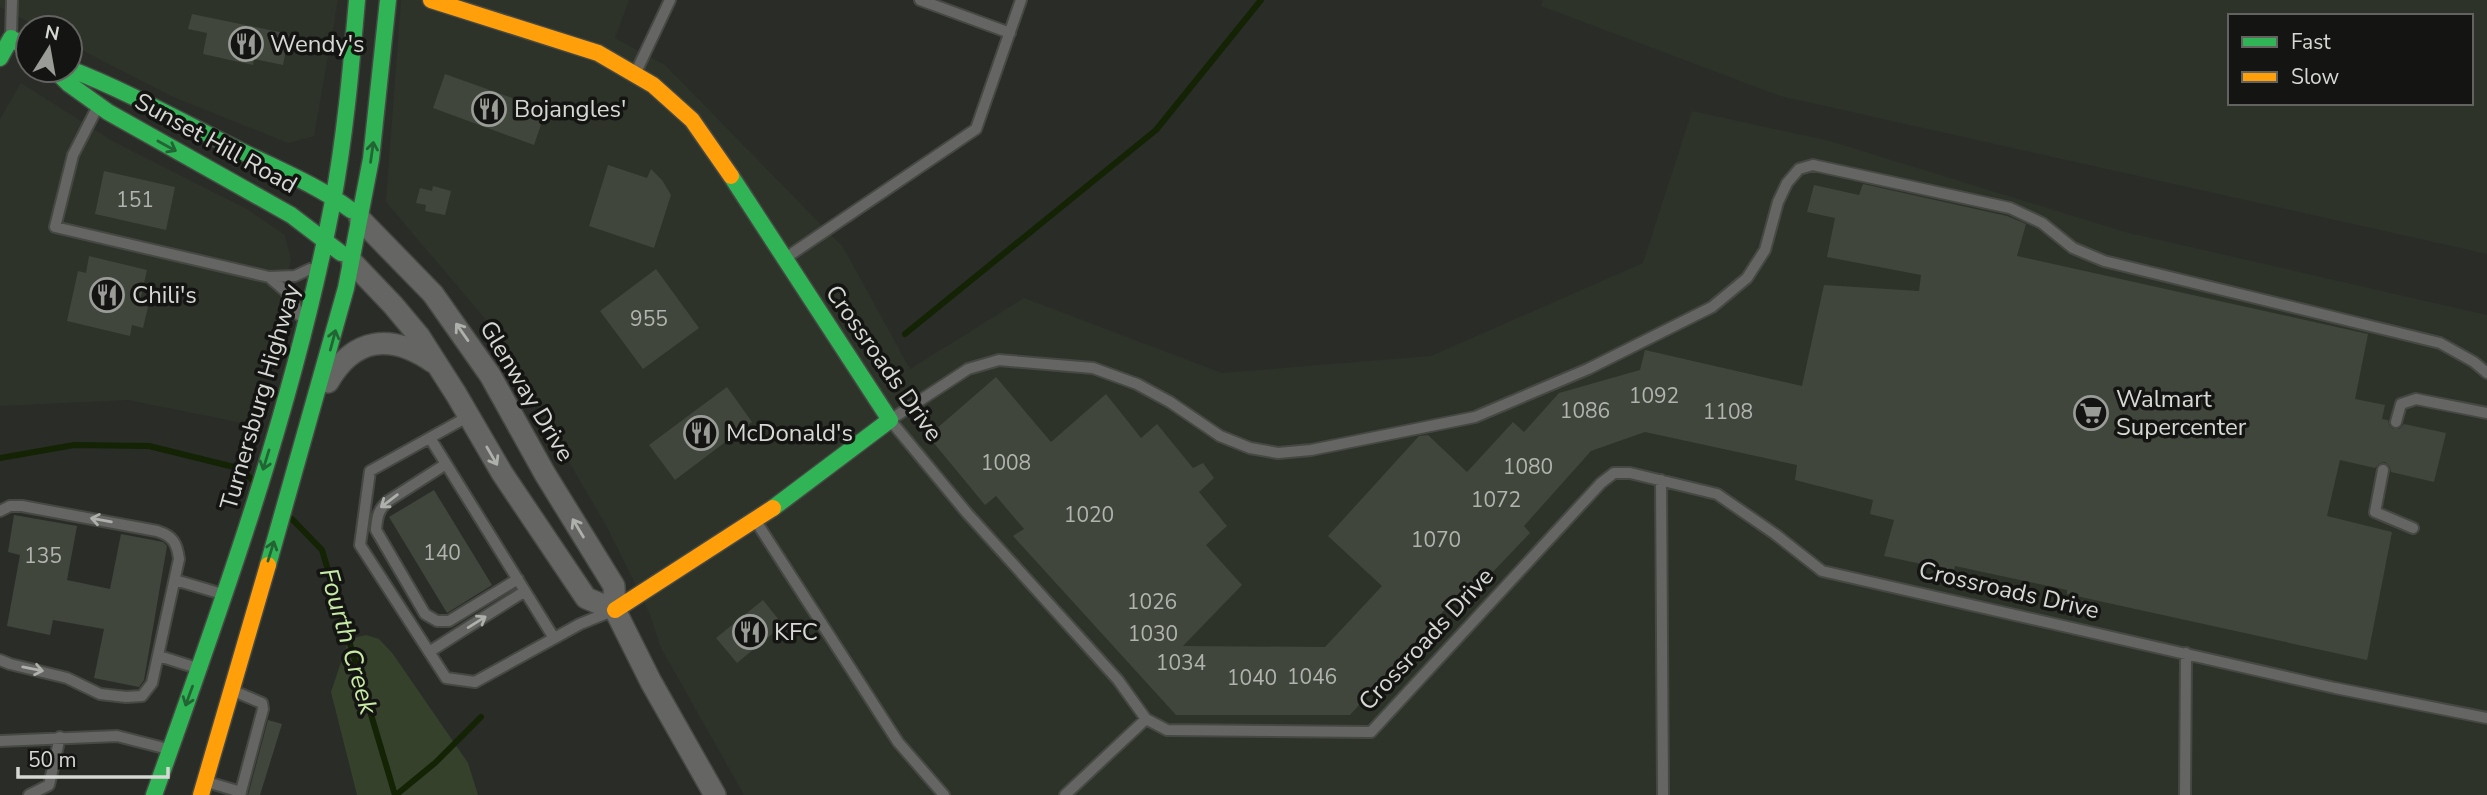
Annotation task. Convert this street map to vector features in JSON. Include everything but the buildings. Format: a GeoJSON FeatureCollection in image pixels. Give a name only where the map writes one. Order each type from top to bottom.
{"type":"FeatureCollection","features":[{"type":"Feature","properties":{"kind":"street","name":"Turnersburg Highway"},"geometry":{"type":"LineString","coordinates":[[154,795],[227,590],[295,365],[333,198],[348,100],[357,0]]}},
{"type":"Feature","properties":{"kind":"street"},"geometry":{"type":"LineString","coordinates":[[202,788],[315,405],[352,262],[377,114],[388,0]]}},
{"type":"Feature","properties":{"kind":"street","name":"Crossroads Drive"},"geometry":{"type":"LineString","coordinates":[[431,0],[598,53],[653,85],[692,120],[719,157],[890,420]]}},
{"type":"Feature","properties":{"kind":"street"},"geometry":{"type":"LineString","coordinates":[[0,58],[13,40]]}},
{"type":"Feature","properties":{"kind":"street","name":"Sunset Hill Road"},"geometry":{"type":"LineString","coordinates":[[84,75],[333,198],[360,219]]}},
{"type":"Feature","properties":{"kind":"street","name":"Sunset Hill Road"},"geometry":{"type":"LineString","coordinates":[[70,84],[98,106],[291,215],[352,262]]}},
{"type":"Feature","properties":{"kind":"street","name":"Glenway Drive"},"geometry":{"type":"LineString","coordinates":[[360,219],[433,294],[490,375],[545,474],[614,586],[615,610],[651,682],[715,795]]}},
{"type":"Feature","properties":{"kind":"street"},"geometry":{"type":"LineString","coordinates":[[352,262],[406,319],[441,369],[502,473],[586,598],[615,610],[755,521],[890,420]]}},
{"type":"Feature","properties":{"kind":"street"},"geometry":{"type":"LineString","coordinates":[[315,405],[330,377],[343,361],[367,346],[383,343],[405,347],[421,354],[441,369]]}},
{"type":"Feature","properties":{"kind":"lane"},"geometry":{"type":"LineString","coordinates":[[12,0],[13,40]]}},
{"type":"Feature","properties":{"kind":"lane"},"geometry":{"type":"LineString","coordinates":[[635,75],[670,0]]}},
{"type":"Feature","properties":{"kind":"lane"},"geometry":{"type":"LineString","coordinates":[[920,0],[1010,33]]}},
{"type":"Feature","properties":{"kind":"lane"},"geometry":{"type":"LineString","coordinates":[[785,258],[976,129],[1021,0]]}},
{"type":"Feature","properties":{"kind":"lane"},"geometry":{"type":"LineString","coordinates":[[98,106],[72,155],[55,227],[269,277],[304,273],[316,263],[325,242]]}},
{"type":"Feature","properties":{"kind":"lane"},"geometry":{"type":"LineString","coordinates":[[890,420],[968,369],[999,360],[1093,368],[1137,384],[1170,402],[1220,436],[1250,448],[1278,453],[1311,450],[1475,417],[1588,369],[1712,307],[1747,278],[1765,250],[1778,202],[1787,183],[1799,169],[1813,164],[2010,208],[2042,223],[2073,248],[2104,261],[2440,343],[2474,362],[2487,373]]}},
{"type":"Feature","properties":{"kind":"lane"},"geometry":{"type":"LineString","coordinates":[[269,277],[291,296],[299,314],[295,365]]}},
{"type":"Feature","properties":{"kind":"lane"},"geometry":{"type":"LineString","coordinates":[[2396,422],[2402,404],[2416,399],[2487,414]]}},
{"type":"Feature","properties":{"kind":"lane"},"geometry":{"type":"LineString","coordinates":[[469,416],[370,471],[360,545],[446,678],[475,682],[580,624],[615,610]]}},
{"type":"Feature","properties":{"kind":"lane","name":"Crossroads Drive"},"geometry":{"type":"LineString","coordinates":[[890,420],[967,513],[1118,680],[1146,719],[1167,730],[1371,732],[1601,483],[1614,474],[1622,473],[1717,494],[1775,534],[1822,572],[2335,688],[2487,718]]}},
{"type":"Feature","properties":{"kind":"lane"},"geometry":{"type":"LineString","coordinates":[[430,438],[554,638]]}},
{"type":"Feature","properties":{"kind":"lane"},"geometry":{"type":"LineString","coordinates":[[446,464],[388,501],[380,508],[376,519],[376,530],[425,614],[437,621],[449,621],[518,579]]}},
{"type":"Feature","properties":{"kind":"lane"},"geometry":{"type":"LineString","coordinates":[[2383,470],[2375,512],[2413,528]]}},
{"type":"Feature","properties":{"kind":"lane"},"geometry":{"type":"LineString","coordinates":[[1661,480],[1662,795]]}},
{"type":"Feature","properties":{"kind":"lane"},"geometry":{"type":"LineString","coordinates":[[0,511],[10,506],[22,506],[167,534],[177,545],[179,559],[152,684],[142,696],[100,694],[67,678],[0,660]]}},
{"type":"Feature","properties":{"kind":"lane"},"geometry":{"type":"LineString","coordinates":[[755,521],[898,742],[944,795]]}},
{"type":"Feature","properties":{"kind":"lane"},"geometry":{"type":"LineString","coordinates":[[175,580],[227,590]]}},
{"type":"Feature","properties":{"kind":"lane"},"geometry":{"type":"LineString","coordinates":[[429,652],[525,591]]}},
{"type":"Feature","properties":{"kind":"lane"},"geometry":{"type":"LineString","coordinates":[[2185,795],[2186,653]]}},
{"type":"Feature","properties":{"kind":"lane"},"geometry":{"type":"LineString","coordinates":[[159,656],[199,668]]}},
{"type":"Feature","properties":{"kind":"lane"},"geometry":{"type":"LineString","coordinates":[[202,788],[241,794],[263,709],[262,704],[230,690]]}},
{"type":"Feature","properties":{"kind":"lane"},"geometry":{"type":"LineString","coordinates":[[1065,795],[1146,719]]}},
{"type":"Feature","properties":{"kind":"lane"},"geometry":{"type":"LineString","coordinates":[[0,741],[117,736],[170,749]]}},
{"type":"Feature","properties":{"kind":"lane"},"geometry":{"type":"LineString","coordinates":[[29,795],[49,785],[60,737]]}},
{"type":"Feature","properties":{"kind":"shaded area"},"geometry":{"type":"Polygon","coordinates":[[[0,0],[338,0],[314,136],[288,143],[171,96],[84,51],[84,14],[14,14],[0,7],[0,0]]]}},
{"type":"Feature","properties":{"kind":"shaded area"},"geometry":{"type":"Polygon","coordinates":[[[401,0],[629,0],[615,38],[665,65],[843,247],[910,369],[1024,298],[1222,373],[1431,356],[1643,263],[1692,111],[1830,141],[2125,232],[2487,315],[2487,795],[744,795],[660,646],[650,614],[608,529],[487,321],[386,202],[401,0]]]}},
{"type":"Feature","properties":{"kind":"shaded area"},"geometry":{"type":"Polygon","coordinates":[[[1543,0],[2487,0],[2487,254],[1780,96],[1541,6],[1543,0]]]}},
{"type":"Feature","properties":{"kind":"shaded area"},"geometry":{"type":"Polygon","coordinates":[[[23,84],[114,142],[245,208],[285,235],[291,260],[248,424],[128,400],[0,406],[0,119],[23,84]]]}},
{"type":"Feature","properties":{"kind":"green space"},"geometry":{"type":"Polygon","coordinates":[[[366,635],[379,639],[393,654],[468,763],[478,795],[357,795],[331,692],[349,639],[366,635]]]}},
{"type":"Feature","properties":{"kind":"waterway"},"geometry":{"type":"LineString","coordinates":[[905,334],[1156,130],[1261,0]]}},
{"type":"Feature","properties":{"kind":"waterway","name":"Fourth Creek"},"geometry":{"type":"LineString","coordinates":[[0,458],[74,445],[149,446],[242,469],[252,480]]}},
{"type":"Feature","properties":{"kind":"waterway","name":"Fourth Creek"},"geometry":{"type":"LineString","coordinates":[[292,519],[322,550],[395,795]]}},
{"type":"Feature","properties":{"kind":"waterway"},"geometry":{"type":"LineString","coordinates":[[396,795],[435,763],[481,717]]}},
{"type":"Feature","properties":{"kind":"traffic: fast"},"geometry":{"type":"LineString","coordinates":[[154,795],[254,504],[297,356],[337,180],[357,0]]}},
{"type":"Feature","properties":{"kind":"traffic: fast"},"geometry":{"type":"LineString","coordinates":[[268,565],[346,288],[371,159],[388,0]]}},
{"type":"Feature","properties":{"kind":"traffic: fast"},"geometry":{"type":"LineString","coordinates":[[0,58],[11,38],[14,40]]}},
{"type":"Feature","properties":{"kind":"traffic: fast"},"geometry":{"type":"LineString","coordinates":[[84,75],[298,178],[351,210]]}},
{"type":"Feature","properties":{"kind":"traffic: fast"},"geometry":{"type":"LineString","coordinates":[[69,84],[108,112],[291,215],[341,253]]}},
{"type":"Feature","properties":{"kind":"traffic: fast"},"geometry":{"type":"LineString","coordinates":[[731,176],[890,420],[773,508]]}},
{"type":"Feature","properties":{"kind":"traffic: slow"},"geometry":{"type":"LineString","coordinates":[[431,0],[598,53],[653,85],[692,120],[731,176]]}},
{"type":"Feature","properties":{"kind":"traffic: slow"},"geometry":{"type":"LineString","coordinates":[[615,610],[773,508]]}},
{"type":"Feature","properties":{"kind":"traffic: slow"},"geometry":{"type":"LineString","coordinates":[[201,795],[268,565]]}},
{"type":"Feature","properties":{"kind":"place","name":"Wendy's"},"geometry":{"type":"Point","coordinates":[246,44]}},
{"type":"Feature","properties":{"kind":"place","name":"Bojangles'"},"geometry":{"type":"Point","coordinates":[489,109]}},
{"type":"Feature","properties":{"kind":"place","name":"Chili's"},"geometry":{"type":"Point","coordinates":[107,295]}},
{"type":"Feature","properties":{"kind":"place","name":"Walmart Supercenter"},"geometry":{"type":"Point","coordinates":[2091,413]}},
{"type":"Feature","properties":{"kind":"place","name":"McDonald's"},"geometry":{"type":"Point","coordinates":[701,433]}},
{"type":"Feature","properties":{"kind":"place","name":"KFC"},"geometry":{"type":"Point","coordinates":[750,632]}}]}
